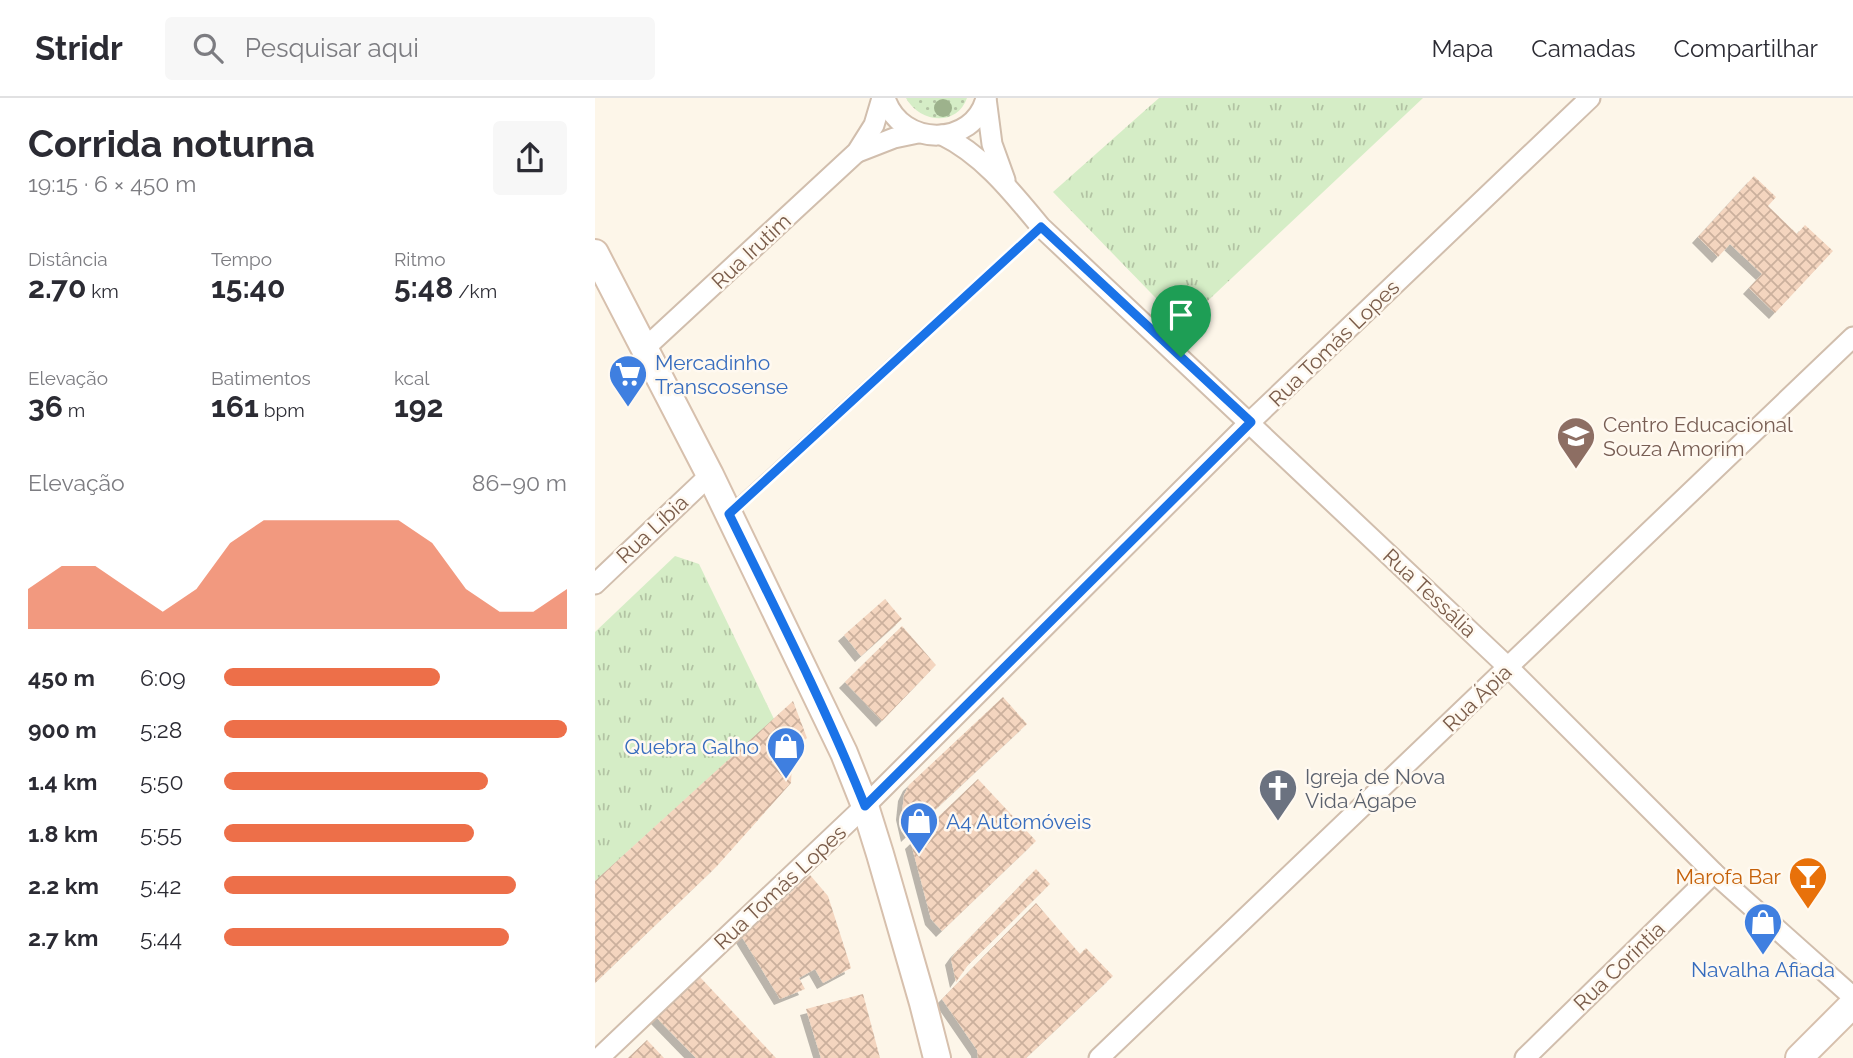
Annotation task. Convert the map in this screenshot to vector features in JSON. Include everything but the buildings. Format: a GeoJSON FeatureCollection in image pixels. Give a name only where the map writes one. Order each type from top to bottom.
{"type":"FeatureCollection","features":[{"type":"Feature","properties":{"kind":"main road"},"geometry":{"type":"LineString","coordinates":[[596,259],[710,475],[844,753],[865,806],[937,1058]]}},
{"type":"Feature","properties":{"kind":"main road"},"geometry":{"type":"LineString","coordinates":[[1799,1058],[1853,1004]]}},
{"type":"Feature","properties":{"kind":"street"},"geometry":{"type":"LineString","coordinates":[[884,98],[897,119],[918,133]]}},
{"type":"Feature","properties":{"kind":"street","name":"Rua Irutim"},"geometry":{"type":"LineString","coordinates":[[644,349],[857,152],[874,125],[884,98]]}},
{"type":"Feature","properties":{"kind":"street"},"geometry":{"type":"LineString","coordinates":[[941,135],[970,123],[979,114],[986,98]]}},
{"type":"Feature","properties":{"kind":"street","name":"Rua Tessália"},"geometry":{"type":"LineString","coordinates":[[986,98],[992,144],[1009,188]]}},
{"type":"Feature","properties":{"kind":"street","name":"Rua Tomás Lopes"},"geometry":{"type":"LineString","coordinates":[[599,1058],[865,806],[1251,422],[1590,98]]}},
{"type":"Feature","properties":{"kind":"street","name":"Rua Irutim"},"geometry":{"type":"LineString","coordinates":[[857,152],[894,138],[918,133],[941,135]]}},
{"type":"Feature","properties":{"kind":"street","name":"Rua Tessália"},"geometry":{"type":"LineString","coordinates":[[941,135],[972,154],[1009,188],[1041,227],[1509,668],[1714,873],[1853,997]]}},
{"type":"Feature","properties":{"kind":"street","name":"Rua Ápia"},"geometry":{"type":"LineString","coordinates":[[1099,1058],[1853,337]]}},
{"type":"Feature","properties":{"kind":"street","name":"Rua Líbia"},"geometry":{"type":"LineString","coordinates":[[595,584],[710,475]]}},
{"type":"Feature","properties":{"kind":"street","name":"Rua Corintia"},"geometry":{"type":"LineString","coordinates":[[1525,1058],[1714,873]]}},
{"type":"Feature","properties":{"kind":"lane"},"geometry":{"type":"LineString","coordinates":[[729,514],[1041,227]]}},
{"type":"Feature","properties":{"kind":"green space"},"geometry":{"type":"Polygon","coordinates":[[[906,98],[967,98],[955,114],[937,118],[919,112],[906,98]]]}},
{"type":"Feature","properties":{"kind":"green space"},"geometry":{"type":"Polygon","coordinates":[[[1159,98],[1423,98],[1182,325],[1053,192],[1159,98]]]}},
{"type":"Feature","properties":{"kind":"green space"},"geometry":{"type":"Polygon","coordinates":[[[675,556],[699,564],[774,719],[595,881],[595,632],[675,556]]]}},
{"type":"Feature","properties":{"kind":"place","name":"Mercadinho Transcosense"},"geometry":{"type":"Point","coordinates":[628,408]}},
{"type":"Feature","properties":{"kind":"place","name":"Centro Educacional Souza Amorim"},"geometry":{"type":"Point","coordinates":[1576,470]}},
{"type":"Feature","properties":{"kind":"place","name":"Quebra Galho"},"geometry":{"type":"Point","coordinates":[786,780]}},
{"type":"Feature","properties":{"kind":"place","name":"Igreja de Nova Vida Ágape"},"geometry":{"type":"Point","coordinates":[1278,822]}},
{"type":"Feature","properties":{"kind":"place","name":"A4 Automóveis"},"geometry":{"type":"Point","coordinates":[919,855]}},
{"type":"Feature","properties":{"kind":"place","name":"Marofa Bar"},"geometry":{"type":"Point","coordinates":[1808,910]}},
{"type":"Feature","properties":{"kind":"place","name":"Navalha Afiada"},"geometry":{"type":"Point","coordinates":[1763,956]}},
{"type":"Feature","properties":{"kind":"route"},"geometry":{"type":"LineString","coordinates":[[1041,227],[1181,357],[1251,422],[865,806],[813,685],[729,514],[1041,227]]}}]}
